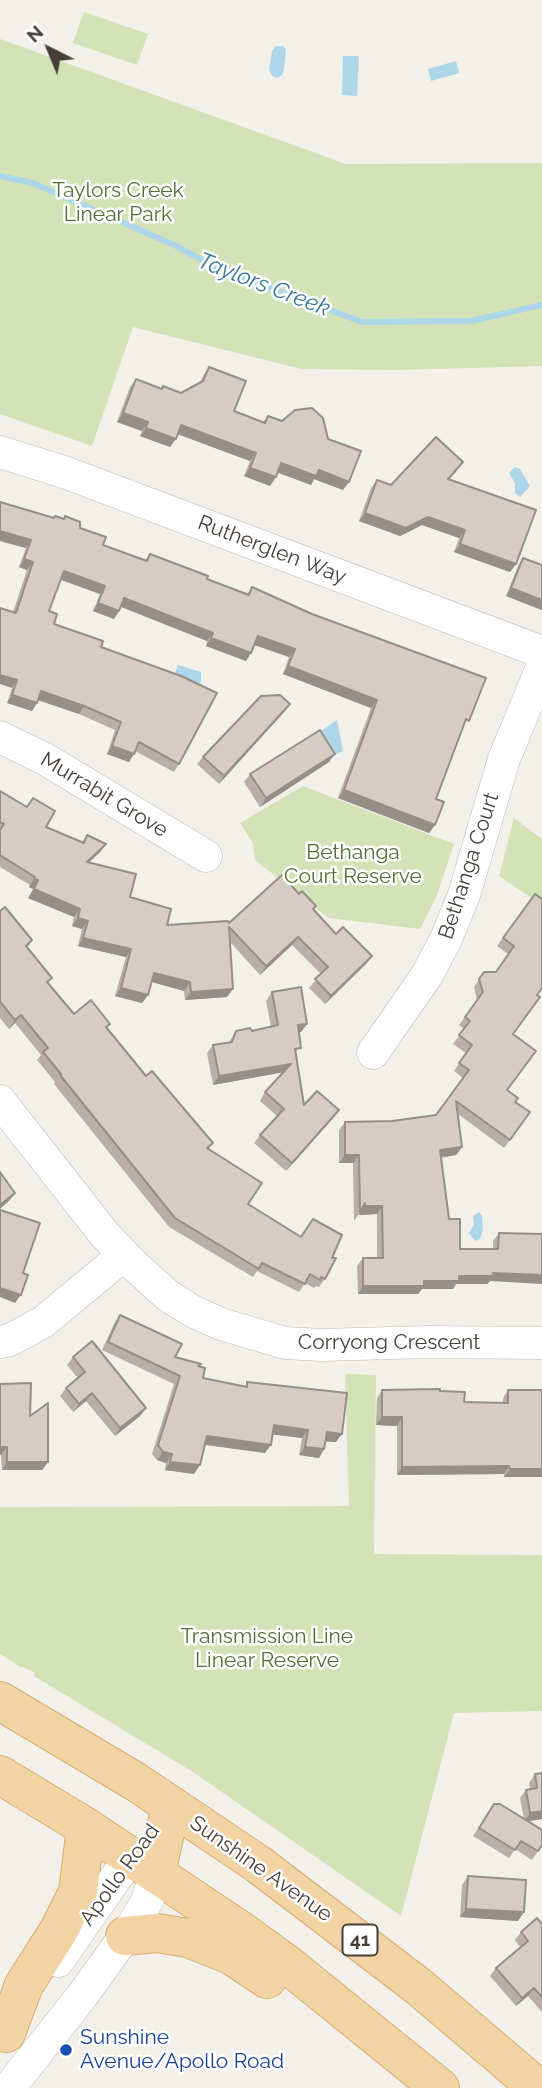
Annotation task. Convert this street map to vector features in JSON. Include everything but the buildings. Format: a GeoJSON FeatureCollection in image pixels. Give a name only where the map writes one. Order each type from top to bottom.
{"type":"FeatureCollection","features":[{"type":"Feature","properties":{"kind":"main road","name":"Sunshine Avenue"},"geometry":{"type":"LineString","coordinates":[[0,1702],[94,1756],[258,1864],[454,2015],[538,2088]]}},
{"type":"Feature","properties":{"kind":"main road"},"geometry":{"type":"LineString","coordinates":[[0,1775],[86,1826],[288,1965],[439,2087]]}},
{"type":"Feature","properties":{"kind":"main road","name":"Apollo Road"},"geometry":{"type":"LineString","coordinates":[[143,1864],[171,1806]]}},
{"type":"Feature","properties":{"kind":"main road"},"geometry":{"type":"LineString","coordinates":[[3,2038],[24,1986],[59,1930],[78,1892],[86,1826]]}},
{"type":"Feature","properties":{"kind":"main road"},"geometry":{"type":"LineString","coordinates":[[125,1936],[171,1934],[232,1955],[328,2025],[439,2087]]}},
{"type":"Feature","properties":{"kind":"street","name":"Rutherglen Way"},"geometry":{"type":"LineString","coordinates":[[0,452],[77,477],[542,652]]}},
{"type":"Feature","properties":{"kind":"street","name":"Bethanga Court"},"geometry":{"type":"LineString","coordinates":[[373,1053],[427,975],[446,939],[464,895],[504,759],[542,667]]}},
{"type":"Feature","properties":{"kind":"street","name":"Murrabit Grove"},"geometry":{"type":"LineString","coordinates":[[0,737],[45,759],[206,856]]}},
{"type":"Feature","properties":{"kind":"street","name":"Corryong Crescent"},"geometry":{"type":"LineString","coordinates":[[0,1101],[124,1255],[167,1295],[194,1312],[221,1324],[285,1343],[322,1346],[426,1342],[542,1343]]}},
{"type":"Feature","properties":{"kind":"street"},"geometry":{"type":"LineString","coordinates":[[0,1342],[10,1340],[43,1322],[124,1255]]}},
{"type":"Feature","properties":{"kind":"street","name":"Apollo Road"},"geometry":{"type":"LineString","coordinates":[[9,2088],[82,1996],[147,1901],[143,1864]]}},
{"type":"Feature","properties":{"kind":"street","name":"Apollo Road"},"geometry":{"type":"LineString","coordinates":[[3,2038],[143,1864]]}},
{"type":"Feature","properties":{"kind":"green space"},"geometry":{"type":"Polygon","coordinates":[[[84,12],[148,34],[137,65],[73,43],[84,12]]]}},
{"type":"Feature","properties":{"kind":"green space","name":"Taylors Creek Linear Park"},"geometry":{"type":"Polygon","coordinates":[[[0,39],[346,164],[542,163],[542,366],[398,370],[302,369],[133,327],[92,446],[0,414],[0,39]]]}},
{"type":"Feature","properties":{"kind":"green space","name":"Bethanga Court Reserve"},"geometry":{"type":"Polygon","coordinates":[[[303,786],[454,844],[437,895],[420,929],[329,918],[255,860],[253,843],[240,823],[303,786]]]}},
{"type":"Feature","properties":{"kind":"green space"},"geometry":{"type":"Polygon","coordinates":[[[514,818],[542,839],[542,905],[499,876],[514,818]]]}},
{"type":"Feature","properties":{"kind":"green space","name":"Transmission Line Linear Reserve"},"geometry":{"type":"Polygon","coordinates":[[[345,1374],[376,1375],[374,1554],[542,1555],[542,1711],[454,1713],[401,1916],[193,1772],[0,1654],[0,1507],[349,1506],[345,1374]]]}},
{"type":"Feature","properties":{"kind":"water"},"geometry":{"type":"Polygon","coordinates":[[[276,46],[286,49],[284,69],[282,75],[277,78],[272,76],[269,70],[272,51],[276,46]]]}},
{"type":"Feature","properties":{"kind":"water"},"geometry":{"type":"Polygon","coordinates":[[[343,56],[359,56],[357,96],[342,95],[343,56]]]}},
{"type":"Feature","properties":{"kind":"water"},"geometry":{"type":"Polygon","coordinates":[[[456,61],[459,73],[431,81],[428,69],[456,61]]]}},
{"type":"Feature","properties":{"kind":"water"},"geometry":{"type":"Polygon","coordinates":[[[515,467],[520,469],[530,486],[520,497],[515,493],[515,483],[509,473],[515,467]]]}},
{"type":"Feature","properties":{"kind":"water"},"geometry":{"type":"Polygon","coordinates":[[[178,665],[201,672],[201,682],[194,685],[187,678],[177,677],[175,673],[178,665]]]}},
{"type":"Feature","properties":{"kind":"water"},"geometry":{"type":"Polygon","coordinates":[[[337,720],[343,751],[333,756],[321,731],[337,720]]]}},
{"type":"Feature","properties":{"kind":"water"},"geometry":{"type":"Polygon","coordinates":[[[479,1212],[483,1230],[480,1239],[475,1241],[469,1233],[474,1224],[473,1216],[479,1212]]]}},
{"type":"Feature","properties":{"kind":"waterway","name":"Taylors Creek"},"geometry":{"type":"LineString","coordinates":[[0,176],[33,183],[174,245],[219,269],[362,322],[471,321],[542,305]]}},
{"type":"Feature","properties":{"kind":"place","name":"Sunshine Avenue/Apollo Road"},"geometry":{"type":"Point","coordinates":[66,2050]}}]}
